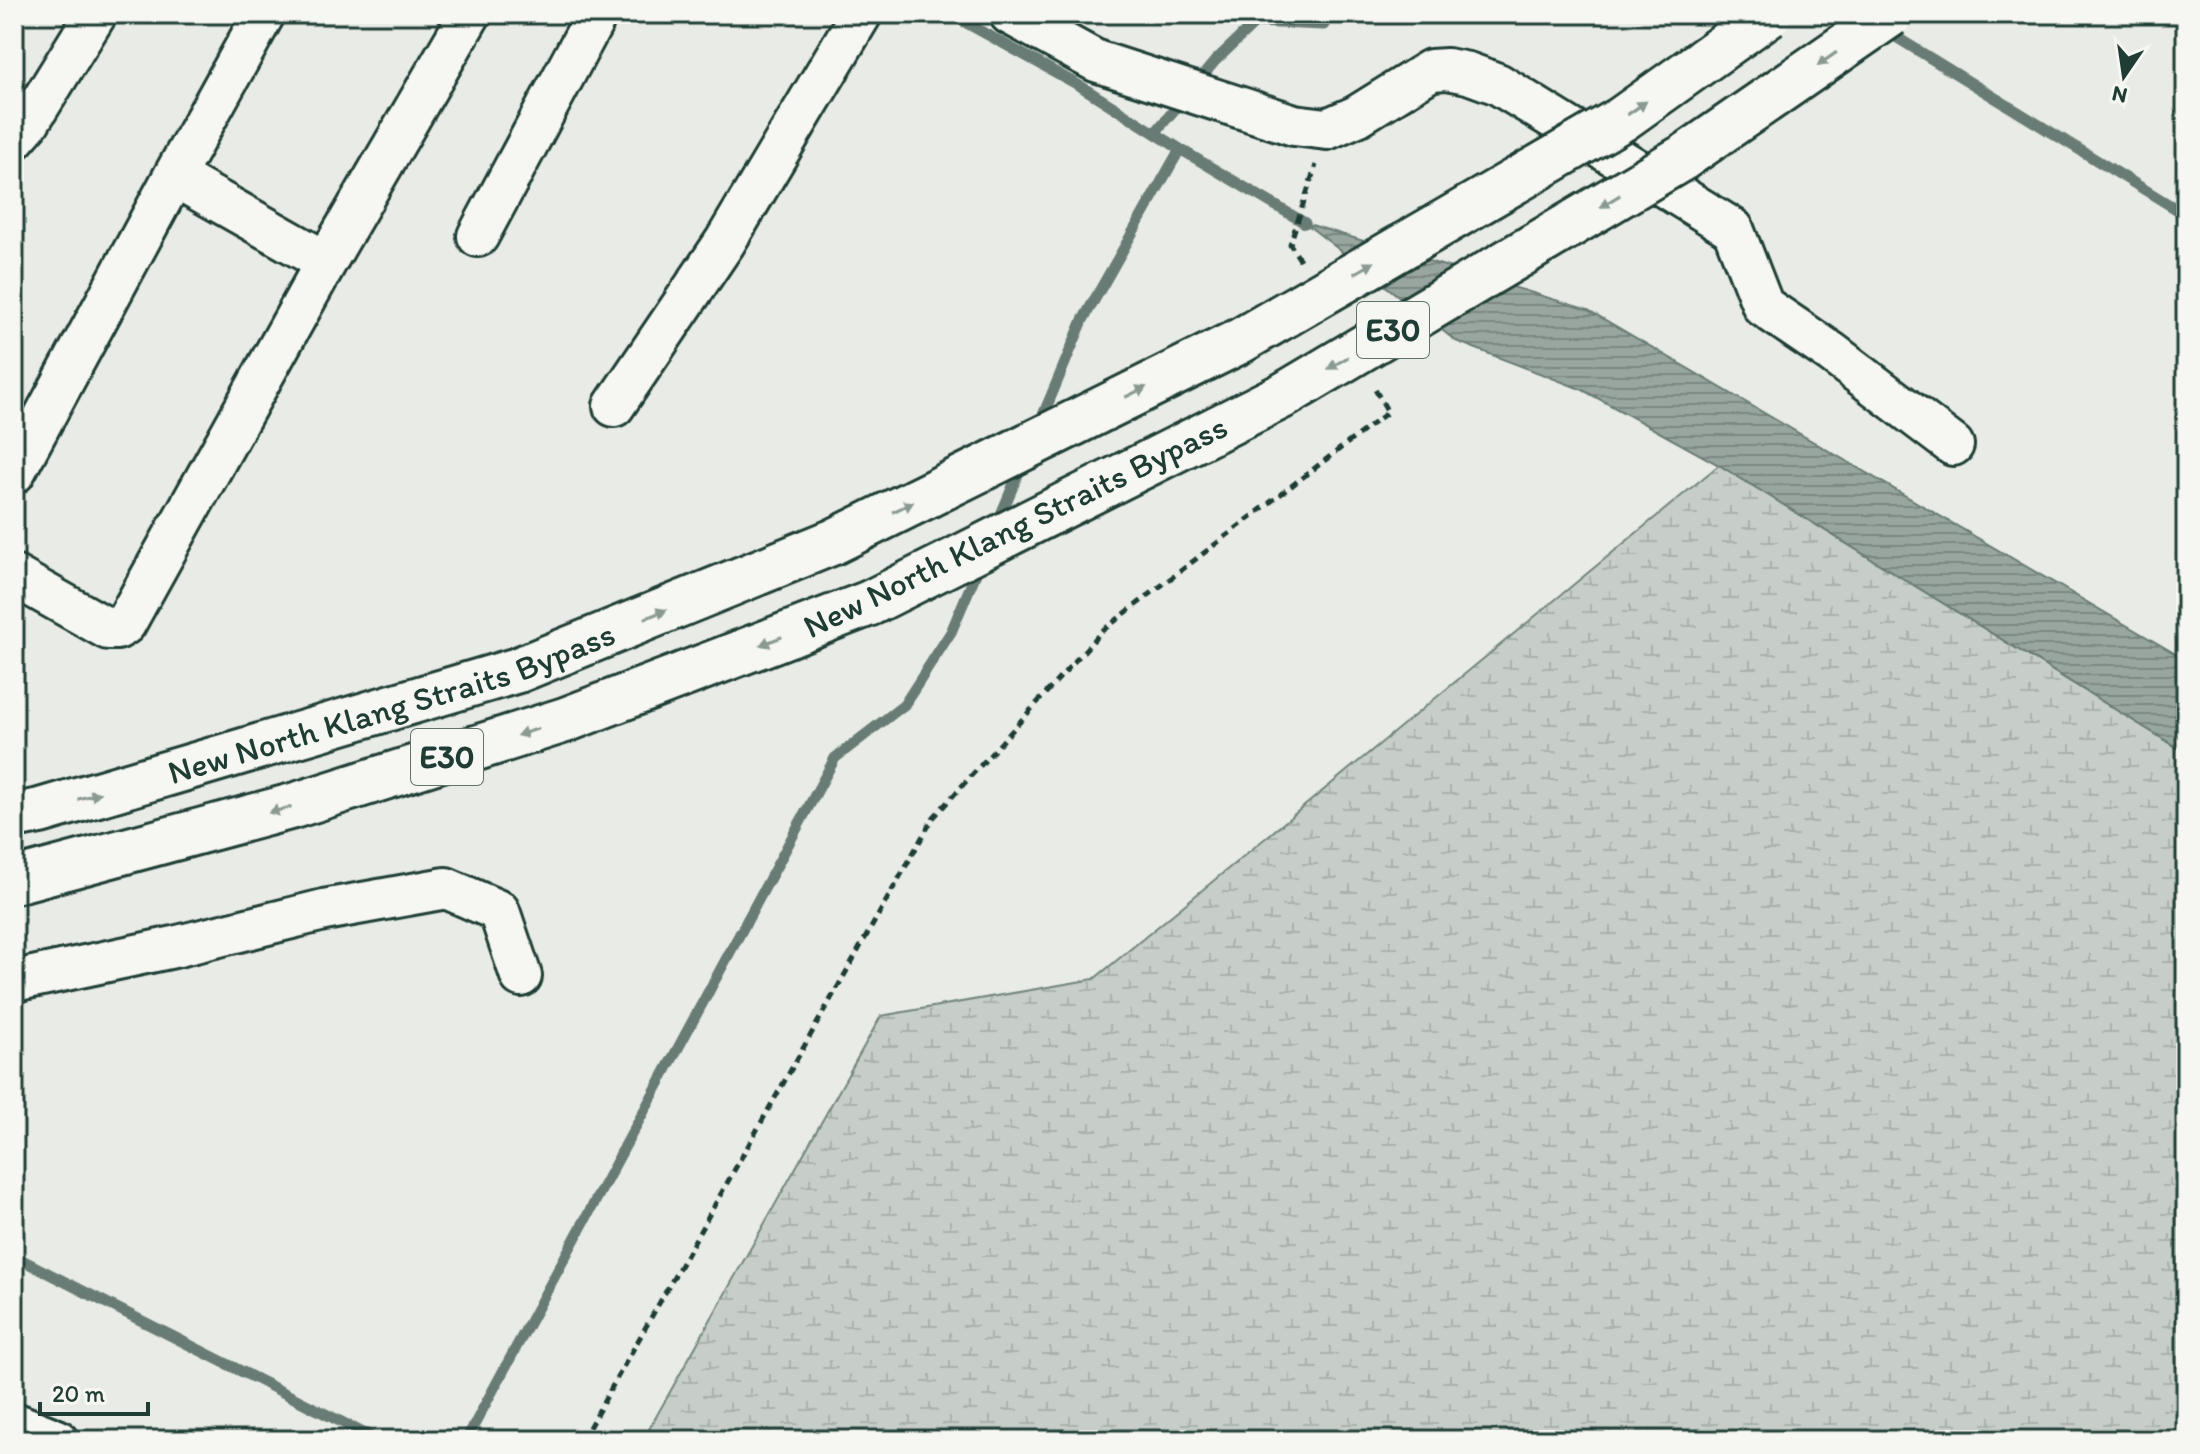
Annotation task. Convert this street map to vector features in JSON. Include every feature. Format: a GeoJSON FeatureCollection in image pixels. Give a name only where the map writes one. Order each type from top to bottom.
{"type":"FeatureCollection","features":[{"type":"Feature","properties":{"kind":"highway","name":"New North Klang Straits Bypass"},"geometry":{"type":"LineString","coordinates":[[14,816],[85,798],[518,670],[833,542],[1240,341],[1622,119],[1769,14]]}},
{"type":"Feature","properties":{"kind":"highway","name":"New North Klang Straits Bypass"},"geometry":{"type":"LineString","coordinates":[[14,881],[293,806],[565,720],[870,603],[1284,395],[1684,157],[1891,14]]}},
{"type":"Feature","properties":{"kind":"street"},"geometry":{"type":"LineString","coordinates":[[14,139],[29,122],[96,14]]}},
{"type":"Feature","properties":{"kind":"street"},"geometry":{"type":"LineString","coordinates":[[14,473],[264,14]]}},
{"type":"Feature","properties":{"kind":"street"},"geometry":{"type":"LineString","coordinates":[[14,576],[108,629],[117,629],[125,624],[326,262],[470,14]]}},
{"type":"Feature","properties":{"kind":"street"},"geometry":{"type":"LineString","coordinates":[[478,236],[597,14]]}},
{"type":"Feature","properties":{"kind":"street"},"geometry":{"type":"LineString","coordinates":[[614,406],[725,242],[860,17]]}},
{"type":"Feature","properties":{"kind":"street"},"geometry":{"type":"LineString","coordinates":[[1021,17],[1096,61],[1294,125],[1327,129],[1357,116],[1431,70],[1447,69],[1498,84],[1733,229],[1763,306],[1832,353],[1953,445]]}},
{"type":"Feature","properties":{"kind":"street"},"geometry":{"type":"LineString","coordinates":[[174,176],[326,262]]}},
{"type":"Feature","properties":{"kind":"street"},"geometry":{"type":"LineString","coordinates":[[14,981],[174,947],[324,910],[446,888],[499,911],[521,976]]}},
{"type":"Feature","properties":{"kind":"street"},"geometry":{"type":"LineString","coordinates":[[14,1423],[57,1440]]}},
{"type":"Feature","properties":{"kind":"path"},"geometry":{"type":"LineString","coordinates":[[1305,269],[1290,244],[1310,186]]}},
{"type":"Feature","properties":{"kind":"path"},"geometry":{"type":"LineString","coordinates":[[582,1440],[933,818],[1102,631],[1388,412],[1373,386]]}},
{"type":"Feature","properties":{"kind":"green space"},"geometry":{"type":"Polygon","coordinates":[[[1719,465],[2186,753],[2186,1440],[643,1440],[881,1016],[1094,979],[1719,465]]]}},
{"type":"Feature","properties":{"kind":"shaded area"},"geometry":{"type":"Polygon","coordinates":[[[1305,223],[1588,310],[2186,660],[2186,753],[1719,465],[1583,390],[1456,341],[1305,223]]]}},
{"type":"Feature","properties":{"kind":"waterway"},"geometry":{"type":"LineString","coordinates":[[950,14],[1082,87],[1305,223]]}},
{"type":"Feature","properties":{"kind":"waterway"},"geometry":{"type":"LineString","coordinates":[[1195,85],[1256,22],[1324,25],[1320,14]]}},
{"type":"Feature","properties":{"kind":"waterway"},"geometry":{"type":"LineString","coordinates":[[1883,29],[2186,215]]}},
{"type":"Feature","properties":{"kind":"waterway"},"geometry":{"type":"LineString","coordinates":[[1155,133],[1184,98]]}},
{"type":"Feature","properties":{"kind":"waterway"},"geometry":{"type":"LineString","coordinates":[[1038,427],[1083,320],[1180,149]]}},
{"type":"Feature","properties":{"kind":"waterway"},"geometry":{"type":"LineString","coordinates":[[996,526],[1022,465]]}},
{"type":"Feature","properties":{"kind":"waterway"},"geometry":{"type":"LineString","coordinates":[[466,1440],[835,758],[904,705],[951,632],[980,564]]}},
{"type":"Feature","properties":{"kind":"waterway"},"geometry":{"type":"LineString","coordinates":[[14,1256],[377,1440]]}}]}
